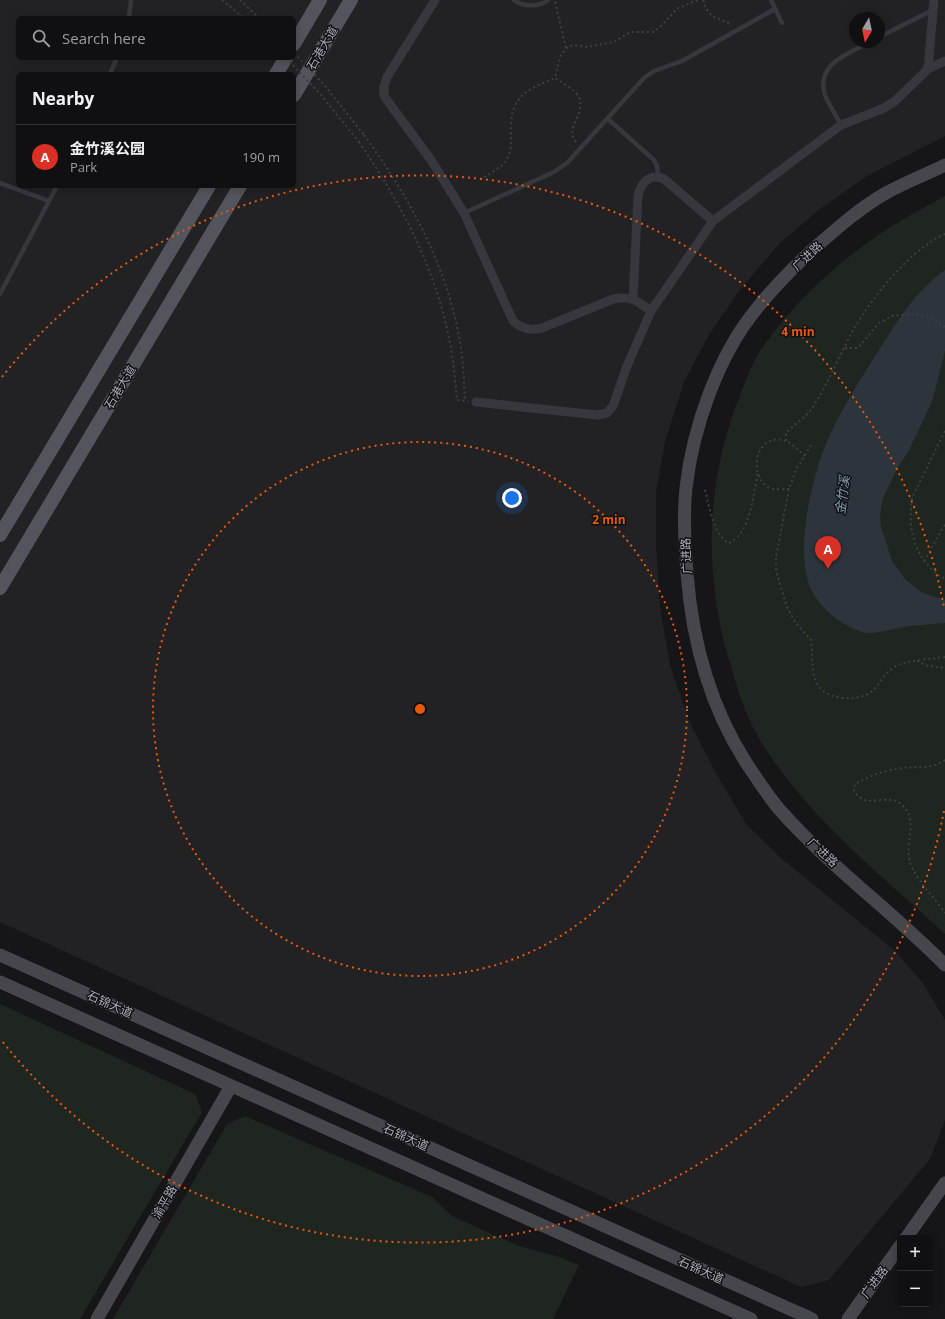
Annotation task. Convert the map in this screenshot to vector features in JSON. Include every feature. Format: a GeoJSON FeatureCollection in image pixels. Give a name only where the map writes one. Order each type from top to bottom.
{"type":"FeatureCollection","features":[{"type":"Feature","properties":{"kind":"main road"},"geometry":{"type":"LineString","coordinates":[[296,41],[320,0]]}},
{"type":"Feature","properties":{"kind":"main road","name":"石港大道"},"geometry":{"type":"LineString","coordinates":[[296,93],[351,0]]}},
{"type":"Feature","properties":{"kind":"main road"},"geometry":{"type":"LineString","coordinates":[[277,72],[285,60]]}},
{"type":"Feature","properties":{"kind":"main road","name":"广进路"},"geometry":{"type":"LineString","coordinates":[[945,165],[885,193],[842,223],[792,269],[756,308],[728,351],[709,394],[695,441],[686,488],[684,540],[689,604],[700,660],[722,718],[746,762],[778,808],[816,847],[918,937],[945,964]]}},
{"type":"Feature","properties":{"kind":"main road"},"geometry":{"type":"LineString","coordinates":[[0,535],[208,188]]}},
{"type":"Feature","properties":{"kind":"main road","name":"石港大道"},"geometry":{"type":"LineString","coordinates":[[0,588],[239,188]]}},
{"type":"Feature","properties":{"kind":"main road","name":"石锦大道"},"geometry":{"type":"LineString","coordinates":[[0,955],[812,1319]]}},
{"type":"Feature","properties":{"kind":"main road","name":"石锦大道"},"geometry":{"type":"LineString","coordinates":[[0,982],[751,1319]]}},
{"type":"Feature","properties":{"kind":"main road","name":"渝平路"},"geometry":{"type":"LineString","coordinates":[[97,1319],[231,1086]]}},
{"type":"Feature","properties":{"kind":"main road"},"geometry":{"type":"LineString","coordinates":[[908,1235],[945,1183]]}},
{"type":"Feature","properties":{"kind":"main road","name":"广进路"},"geometry":{"type":"LineString","coordinates":[[848,1319],[897,1250]]}},
{"type":"Feature","properties":{"kind":"street"},"geometry":{"type":"LineString","coordinates":[[435,0],[387,77],[384,87],[384,96],[431,160],[464,213],[513,321],[522,328],[532,330],[542,328],[613,299],[624,297],[633,299],[651,311]]}},
{"type":"Feature","properties":{"kind":"street"},"geometry":{"type":"LineString","coordinates":[[928,68],[934,4]]}},
{"type":"Feature","properties":{"kind":"street"},"geometry":{"type":"LineString","coordinates":[[476,402],[598,415],[607,413],[613,406],[627,366],[651,311],[712,221],[841,125],[882,109],[894,102],[928,68],[945,61]]}},
{"type":"Feature","properties":{"kind":"street"},"geometry":{"type":"LineString","coordinates":[[633,299],[638,196],[639,189],[644,182],[651,177],[658,176],[664,179],[712,221]]}},
{"type":"Feature","properties":{"kind":"lane"},"geometry":{"type":"LineString","coordinates":[[130,16],[131,0]]}},
{"type":"Feature","properties":{"kind":"lane"},"geometry":{"type":"LineString","coordinates":[[514,0],[518,3],[526,4],[543,4],[548,0]]}},
{"type":"Feature","properties":{"kind":"lane"},"geometry":{"type":"LineString","coordinates":[[771,0],[782,23]]}},
{"type":"Feature","properties":{"kind":"lane"},"geometry":{"type":"LineString","coordinates":[[885,33],[934,4]]}},
{"type":"Feature","properties":{"kind":"lane"},"geometry":{"type":"LineString","coordinates":[[464,213],[554,172],[567,163],[644,78],[654,71],[682,61],[775,9]]}},
{"type":"Feature","properties":{"kind":"lane"},"geometry":{"type":"LineString","coordinates":[[841,125],[825,95],[824,87],[827,68],[840,58],[859,48]]}},
{"type":"Feature","properties":{"kind":"lane"},"geometry":{"type":"LineString","coordinates":[[111,72],[116,60]]}},
{"type":"Feature","properties":{"kind":"lane"},"geometry":{"type":"LineString","coordinates":[[608,119],[654,160],[657,166],[658,176]]}},
{"type":"Feature","properties":{"kind":"lane"},"geometry":{"type":"LineString","coordinates":[[0,183],[49,201]]}},
{"type":"Feature","properties":{"kind":"lane"},"geometry":{"type":"LineString","coordinates":[[0,294],[56,188]]}},
{"type":"Feature","properties":{"kind":"path"},"geometry":{"type":"LineString","coordinates":[[222,0],[242,16]]}},
{"type":"Feature","properties":{"kind":"path"},"geometry":{"type":"LineString","coordinates":[[555,0],[566,48]]}},
{"type":"Feature","properties":{"kind":"path"},"geometry":{"type":"LineString","coordinates":[[480,180],[505,162],[509,152],[511,139],[510,117],[514,106],[521,96],[555,78],[560,57],[566,48],[574,44],[586,46],[613,42],[631,32],[653,32],[661,26],[678,8],[698,0]]}},
{"type":"Feature","properties":{"kind":"path"},"geometry":{"type":"LineString","coordinates":[[703,0],[706,11],[711,16],[730,23],[735,32]]}},
{"type":"Feature","properties":{"kind":"path"},"geometry":{"type":"LineString","coordinates":[[241,1],[257,16]]}},
{"type":"Feature","properties":{"kind":"path"},"geometry":{"type":"LineString","coordinates":[[288,60],[321,95],[359,142],[377,169],[413,232],[426,262],[444,316],[450,344],[457,400],[465,401],[459,337],[444,283],[422,230],[402,191],[364,135],[326,87],[296,55]]}},
{"type":"Feature","properties":{"kind":"path"},"geometry":{"type":"LineString","coordinates":[[555,78],[569,87],[579,98],[580,110],[571,129],[573,138],[581,148]]}},
{"type":"Feature","properties":{"kind":"path"},"geometry":{"type":"LineString","coordinates":[[786,441],[786,433],[812,408],[856,326],[894,277],[919,250],[934,239],[945,234]]}},
{"type":"Feature","properties":{"kind":"path"},"geometry":{"type":"LineString","coordinates":[[844,348],[858,348],[864,343],[869,333],[880,323],[892,316],[915,314],[931,317],[945,327]]}},
{"type":"Feature","properties":{"kind":"path"},"geometry":{"type":"LineString","coordinates":[[945,431],[912,498],[911,529],[915,546],[924,561],[938,575],[945,578]]}},
{"type":"Feature","properties":{"kind":"path"},"geometry":{"type":"LineString","coordinates":[[705,490],[718,532],[722,540],[729,543],[736,540],[748,520],[758,473],[757,454],[762,446],[775,440],[786,441],[805,456]]}},
{"type":"Feature","properties":{"kind":"path"},"geometry":{"type":"LineString","coordinates":[[811,445],[796,470],[789,489],[778,542],[776,571],[795,622],[811,640],[812,669],[815,681],[821,690],[840,698],[862,696],[871,692],[887,672],[895,666],[916,661],[945,657]]}},
{"type":"Feature","properties":{"kind":"path"},"geometry":{"type":"LineString","coordinates":[[758,473],[769,487],[789,489]]}},
{"type":"Feature","properties":{"kind":"path"},"geometry":{"type":"LineString","coordinates":[[924,561],[945,524]]}},
{"type":"Feature","properties":{"kind":"path"},"geometry":{"type":"LineString","coordinates":[[916,661],[928,666],[945,668]]}},
{"type":"Feature","properties":{"kind":"path"},"geometry":{"type":"LineString","coordinates":[[945,760],[930,767],[897,768],[887,771],[855,784],[854,791],[857,796],[866,801],[892,799],[902,804],[909,813],[912,825],[909,851],[910,862],[916,873],[945,912]]}},
{"type":"Feature","properties":{"kind":"shaded area"},"geometry":{"type":"Polygon","coordinates":[[[0,0],[945,0],[945,136],[867,176],[820,209],[779,244],[739,291],[709,335],[684,382],[665,442],[656,492],[656,543],[660,608],[670,665],[690,723],[717,775],[746,824],[782,859],[894,950],[922,982],[945,1020],[945,1120],[930,1159],[829,1280],[801,1287],[0,922],[0,0]]]}},
{"type":"Feature","properties":{"kind":"shaded area"},"geometry":{"type":"Polygon","coordinates":[[[945,196],[945,934],[824,822],[782,772],[758,737],[742,701],[723,639],[716,604],[712,533],[714,497],[720,462],[729,427],[748,374],[761,349],[806,295],[854,252],[889,228],[945,196]]]}},
{"type":"Feature","properties":{"kind":"shaded area"},"geometry":{"type":"Polygon","coordinates":[[[0,1004],[195,1094],[202,1112],[80,1319],[0,1319],[0,1004]]]}},
{"type":"Feature","properties":{"kind":"shaded area"},"geometry":{"type":"Polygon","coordinates":[[[245,1116],[432,1197],[452,1216],[519,1246],[556,1256],[579,1265],[553,1319],[113,1319],[227,1124],[245,1116]]]}},
{"type":"Feature","properties":{"kind":"water","name":"金竹溪"},"geometry":{"type":"Polygon","coordinates":[[[945,270],[945,351],[932,402],[908,452],[897,469],[883,498],[880,515],[881,527],[892,561],[905,579],[921,592],[945,600],[945,623],[903,627],[875,633],[859,631],[845,624],[827,611],[813,593],[807,577],[804,558],[804,537],[816,472],[829,437],[839,418],[888,336],[904,312],[922,290],[945,270]]]}},
{"type":"Feature","properties":{"kind":"place","name":"金竹溪公园"},"geometry":{"type":"Point","coordinates":[828,569]}}]}
